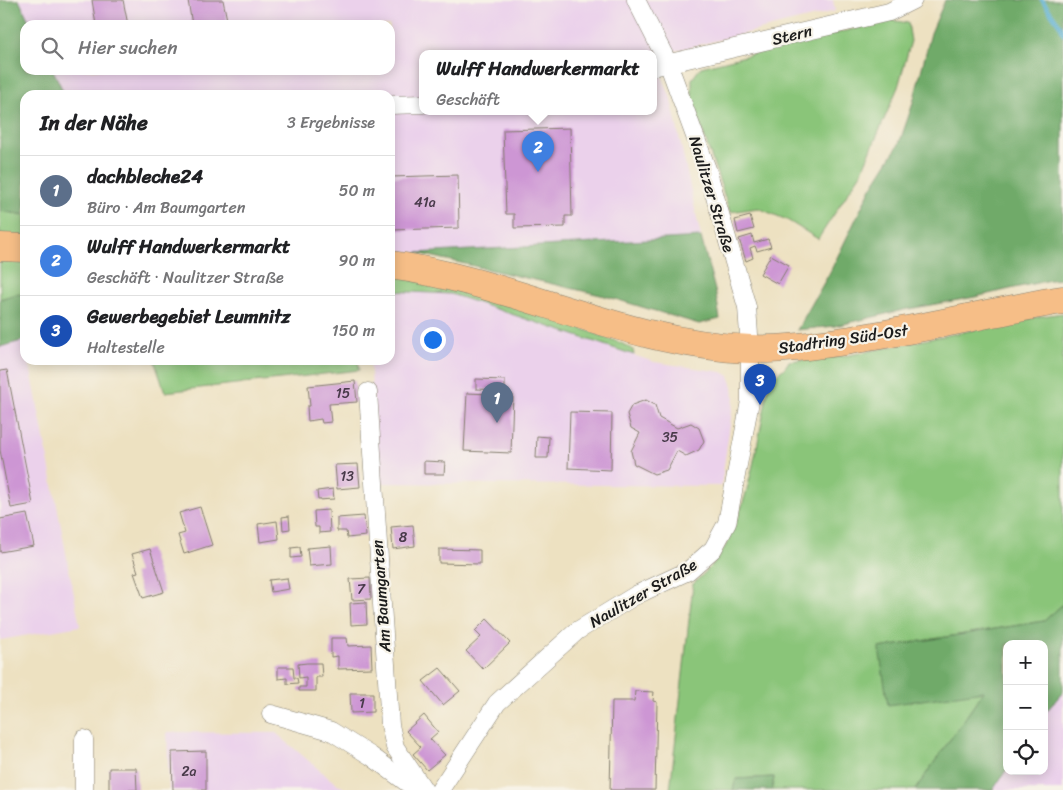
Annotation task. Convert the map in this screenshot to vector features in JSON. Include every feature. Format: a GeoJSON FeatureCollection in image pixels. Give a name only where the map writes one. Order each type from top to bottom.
{"type":"FeatureCollection","features":[{"type":"Feature","properties":{"kind":"main road"},"geometry":{"type":"LineString","coordinates":[[0,247],[20,248]]}},
{"type":"Feature","properties":{"kind":"main road","name":"Stadtring Süd-Ost"},"geometry":{"type":"LineString","coordinates":[[395,267],[416,269],[492,287],[610,324],[665,338],[750,349],[800,348],[901,332],[1063,300]]}},
{"type":"Feature","properties":{"kind":"street","name":"Naulitzer Straße"},"geometry":{"type":"LineString","coordinates":[[636,0],[654,50]]}},
{"type":"Feature","properties":{"kind":"street","name":"Stern"},"geometry":{"type":"LineString","coordinates":[[660,65],[889,12],[913,0]]}},
{"type":"Feature","properties":{"kind":"street","name":"Naulitzer Straße"},"geometry":{"type":"LineString","coordinates":[[440,790],[498,704],[577,631],[636,595],[688,571],[713,549],[728,523],[750,401],[750,349],[746,307],[712,187],[660,65]]}},
{"type":"Feature","properties":{"kind":"street"},"geometry":{"type":"LineString","coordinates":[[395,106],[419,104]]}},
{"type":"Feature","properties":{"kind":"street","name":"Am Baumgarten"},"geometry":{"type":"LineString","coordinates":[[368,392],[390,725],[395,748],[424,790]]}},
{"type":"Feature","properties":{"kind":"street"},"geometry":{"type":"LineString","coordinates":[[271,714],[331,731],[371,756],[417,790]]}},
{"type":"Feature","properties":{"kind":"street"},"geometry":{"type":"LineString","coordinates":[[84,739],[84,790]]}},
{"type":"Feature","properties":{"kind":"shaded area"},"geometry":{"type":"Polygon","coordinates":[[[19,0],[833,0],[835,11],[657,55],[657,50],[419,50],[419,115],[657,115],[657,64],[671,99],[701,237],[417,253],[395,251],[395,90],[63,90],[55,75],[395,75],[395,20],[29,20],[19,0]]]}},
{"type":"Feature","properties":{"kind":"shaded area"},"geometry":{"type":"Polygon","coordinates":[[[395,291],[451,294],[654,362],[722,372],[729,376],[733,386],[734,397],[721,486],[379,483],[370,365],[395,365],[395,291]]]}},
{"type":"Feature","properties":{"kind":"shaded area"},"geometry":{"type":"Polygon","coordinates":[[[20,341],[20,365],[30,365],[80,626],[0,640],[0,347],[20,341]]]}},
{"type":"Feature","properties":{"kind":"shaded area"},"geometry":{"type":"Polygon","coordinates":[[[1063,692],[1063,790],[993,790],[1003,775],[1048,775],[1048,709],[1063,692]]]}},
{"type":"Feature","properties":{"kind":"shaded area"},"geometry":{"type":"Polygon","coordinates":[[[167,732],[276,733],[330,779],[347,790],[169,790],[167,732]]]}},
{"type":"Feature","properties":{"kind":"green space"},"geometry":{"type":"Polygon","coordinates":[[[0,0],[19,0],[29,20],[20,20],[20,75],[55,75],[63,90],[20,90],[20,214],[0,211],[0,0]]]}},
{"type":"Feature","properties":{"kind":"green space"},"geometry":{"type":"Polygon","coordinates":[[[945,0],[1063,0],[1063,279],[903,310],[835,326],[797,330],[830,272],[871,188],[899,144],[912,106],[931,33],[945,0]]]}},
{"type":"Feature","properties":{"kind":"green space"},"geometry":{"type":"Polygon","coordinates":[[[890,20],[908,23],[911,41],[898,87],[861,173],[818,239],[787,220],[758,208],[730,212],[692,100],[692,79],[701,67],[890,20]]]}},
{"type":"Feature","properties":{"kind":"green space"},"geometry":{"type":"Polygon","coordinates":[[[0,211],[20,214],[20,237],[0,235],[0,211]]]}},
{"type":"Feature","properties":{"kind":"green space"},"geometry":{"type":"Polygon","coordinates":[[[701,237],[716,294],[720,319],[699,324],[605,296],[417,253],[701,237]]]}},
{"type":"Feature","properties":{"kind":"green space"},"geometry":{"type":"Polygon","coordinates":[[[0,254],[20,254],[20,294],[0,299],[0,254]]]}},
{"type":"Feature","properties":{"kind":"green space"},"geometry":{"type":"Polygon","coordinates":[[[395,273],[542,314],[621,343],[633,350],[634,355],[451,294],[395,291],[395,273]]]}},
{"type":"Feature","properties":{"kind":"green space"},"geometry":{"type":"Polygon","coordinates":[[[20,294],[20,341],[0,347],[0,299],[20,294]]]}},
{"type":"Feature","properties":{"kind":"green space"},"geometry":{"type":"Polygon","coordinates":[[[1063,313],[1063,604],[1044,621],[879,648],[984,691],[915,790],[772,790],[774,777],[736,779],[733,790],[670,790],[693,584],[720,554],[735,525],[748,485],[770,381],[789,361],[850,355],[1063,313]]]}},
{"type":"Feature","properties":{"kind":"green space"},"geometry":{"type":"Polygon","coordinates":[[[156,365],[358,365],[359,370],[165,392],[156,365]]]}},
{"type":"Feature","properties":{"kind":"green space"},"geometry":{"type":"Polygon","coordinates":[[[1063,604],[1063,692],[1048,709],[1048,640],[1003,640],[1003,775],[993,790],[915,790],[984,691],[888,705],[879,648],[1044,621],[1063,604]]]}},
{"type":"Feature","properties":{"kind":"green space"},"geometry":{"type":"Polygon","coordinates":[[[774,777],[772,790],[733,790],[736,779],[774,777]]]}},
{"type":"Feature","properties":{"kind":"building"},"geometry":{"type":"Polygon","coordinates":[[[92,0],[123,0],[127,20],[95,20],[92,0]]]}},
{"type":"Feature","properties":{"kind":"building"},"geometry":{"type":"Polygon","coordinates":[[[188,0],[223,0],[227,20],[191,20],[188,0]]]}},
{"type":"Feature","properties":{"kind":"building"},"geometry":{"type":"Polygon","coordinates":[[[570,128],[572,216],[565,216],[565,227],[514,228],[514,214],[506,214],[503,130],[570,128]]]}},
{"type":"Feature","properties":{"kind":"building"},"geometry":{"type":"Polygon","coordinates":[[[458,175],[459,228],[395,230],[395,177],[458,175]]]}},
{"type":"Feature","properties":{"kind":"building"},"geometry":{"type":"Polygon","coordinates":[[[750,216],[754,229],[738,233],[735,220],[750,216]]]}},
{"type":"Feature","properties":{"kind":"building"},"geometry":{"type":"Polygon","coordinates":[[[752,235],[754,243],[768,239],[771,247],[757,251],[755,246],[750,248],[753,258],[746,261],[739,239],[752,235]]]}},
{"type":"Feature","properties":{"kind":"building"},"geometry":{"type":"Polygon","coordinates":[[[771,255],[789,265],[778,284],[760,274],[771,255]]]}},
{"type":"Feature","properties":{"kind":"building"},"geometry":{"type":"Polygon","coordinates":[[[7,370],[33,504],[11,508],[0,450],[0,371],[7,370]]]}},
{"type":"Feature","properties":{"kind":"building"},"geometry":{"type":"Polygon","coordinates":[[[476,379],[505,380],[505,390],[476,389],[476,379]]]}},
{"type":"Feature","properties":{"kind":"building"},"geometry":{"type":"Polygon","coordinates":[[[355,381],[357,402],[329,404],[331,422],[322,423],[321,419],[308,421],[307,406],[310,406],[308,386],[355,381]]]}},
{"type":"Feature","properties":{"kind":"building"},"geometry":{"type":"Polygon","coordinates":[[[467,393],[513,395],[511,453],[464,451],[467,393]]]}},
{"type":"Feature","properties":{"kind":"building"},"geometry":{"type":"Polygon","coordinates":[[[646,400],[655,405],[659,418],[677,428],[691,423],[699,428],[704,441],[699,450],[686,456],[677,451],[667,470],[654,474],[634,464],[631,451],[640,433],[631,428],[627,414],[632,405],[646,400]]]}},
{"type":"Feature","properties":{"kind":"building"},"geometry":{"type":"Polygon","coordinates":[[[570,412],[612,413],[611,470],[568,468],[570,412]]]}},
{"type":"Feature","properties":{"kind":"building"},"geometry":{"type":"Polygon","coordinates":[[[537,436],[549,437],[548,458],[536,458],[537,436]]]}},
{"type":"Feature","properties":{"kind":"building"},"geometry":{"type":"Polygon","coordinates":[[[424,461],[445,462],[444,474],[424,474],[424,461]]]}},
{"type":"Feature","properties":{"kind":"building"},"geometry":{"type":"Polygon","coordinates":[[[358,464],[360,487],[337,489],[335,465],[358,464]]]}},
{"type":"Feature","properties":{"kind":"building"},"geometry":{"type":"Polygon","coordinates":[[[333,489],[334,499],[318,500],[317,491],[333,489]]]}},
{"type":"Feature","properties":{"kind":"building"},"geometry":{"type":"Polygon","coordinates":[[[200,507],[212,545],[184,554],[178,535],[185,533],[179,513],[200,507]]]}},
{"type":"Feature","properties":{"kind":"building"},"geometry":{"type":"Polygon","coordinates":[[[329,510],[330,532],[319,533],[319,527],[315,527],[314,511],[329,510]]]}},
{"type":"Feature","properties":{"kind":"building"},"geometry":{"type":"Polygon","coordinates":[[[27,514],[34,546],[0,552],[0,519],[27,514]]]}},
{"type":"Feature","properties":{"kind":"building"},"geometry":{"type":"Polygon","coordinates":[[[289,516],[290,529],[283,530],[282,517],[289,516]]]}},
{"type":"Feature","properties":{"kind":"building"},"geometry":{"type":"Polygon","coordinates":[[[364,516],[366,536],[347,538],[346,531],[337,531],[337,518],[364,516]]]}},
{"type":"Feature","properties":{"kind":"building"},"geometry":{"type":"Polygon","coordinates":[[[277,521],[279,539],[260,542],[258,524],[277,521]]]}},
{"type":"Feature","properties":{"kind":"building"},"geometry":{"type":"Polygon","coordinates":[[[413,525],[415,546],[393,549],[391,527],[413,525]]]}},
{"type":"Feature","properties":{"kind":"building"},"geometry":{"type":"Polygon","coordinates":[[[331,546],[332,564],[309,566],[307,548],[331,546]]]}},
{"type":"Feature","properties":{"kind":"building"},"geometry":{"type":"Polygon","coordinates":[[[300,547],[301,557],[291,558],[291,548],[300,547]]]}},
{"type":"Feature","properties":{"kind":"building"},"geometry":{"type":"Polygon","coordinates":[[[150,549],[164,592],[143,598],[134,573],[138,572],[132,554],[150,549]]]}},
{"type":"Feature","properties":{"kind":"building"},"geometry":{"type":"Polygon","coordinates":[[[439,549],[480,550],[480,564],[439,563],[439,549]]]}},
{"type":"Feature","properties":{"kind":"building"},"geometry":{"type":"Polygon","coordinates":[[[287,578],[289,589],[271,592],[269,580],[287,578]]]}},
{"type":"Feature","properties":{"kind":"building"},"geometry":{"type":"Polygon","coordinates":[[[370,578],[371,599],[352,600],[350,579],[370,578]]]}},
{"type":"Feature","properties":{"kind":"building"},"geometry":{"type":"Polygon","coordinates":[[[366,602],[367,624],[351,625],[350,603],[366,602]]]}},
{"type":"Feature","properties":{"kind":"building"},"geometry":{"type":"Polygon","coordinates":[[[487,619],[510,643],[483,669],[466,651],[481,637],[475,631],[487,619]]]}},
{"type":"Feature","properties":{"kind":"building"},"geometry":{"type":"Polygon","coordinates":[[[331,638],[347,638],[348,646],[371,645],[372,668],[338,669],[338,656],[331,657],[331,638]]]}},
{"type":"Feature","properties":{"kind":"building"},"geometry":{"type":"Polygon","coordinates":[[[321,663],[322,677],[316,677],[316,691],[299,691],[299,687],[306,687],[306,677],[299,678],[298,664],[321,663]]]}},
{"type":"Feature","properties":{"kind":"building"},"geometry":{"type":"Polygon","coordinates":[[[278,667],[293,667],[294,678],[297,678],[298,683],[287,684],[287,678],[278,679],[278,667]]]}},
{"type":"Feature","properties":{"kind":"building"},"geometry":{"type":"Polygon","coordinates":[[[440,668],[460,691],[443,705],[423,681],[440,668]]]}},
{"type":"Feature","properties":{"kind":"building"},"geometry":{"type":"Polygon","coordinates":[[[635,691],[654,692],[653,701],[657,702],[655,790],[610,790],[612,701],[634,701],[635,691]]]}},
{"type":"Feature","properties":{"kind":"building"},"geometry":{"type":"Polygon","coordinates":[[[350,693],[373,693],[373,712],[351,713],[350,693]]]}},
{"type":"Feature","properties":{"kind":"building"},"geometry":{"type":"Polygon","coordinates":[[[424,715],[438,732],[430,739],[445,755],[427,770],[413,754],[421,747],[406,731],[424,715]]]}},
{"type":"Feature","properties":{"kind":"building"},"geometry":{"type":"Polygon","coordinates":[[[206,751],[206,790],[173,790],[172,752],[206,751]]]}},
{"type":"Feature","properties":{"kind":"building"},"geometry":{"type":"Polygon","coordinates":[[[109,768],[136,768],[137,790],[109,790],[109,768]]]}},
{"type":"Feature","properties":{"kind":"waterway"},"geometry":{"type":"LineString","coordinates":[[1042,0],[1061,27],[1063,34]]}},
{"type":"Feature","properties":{"kind":"place","name":"Wulff Handwerkermarkt"},"geometry":{"type":"Point","coordinates":[538,172]}},
{"type":"Feature","properties":{"kind":"place","name":"Gewerbegebiet Leumnitz"},"geometry":{"type":"Point","coordinates":[760,405]}},
{"type":"Feature","properties":{"kind":"place","name":"dachbleche24"},"geometry":{"type":"Point","coordinates":[497,423]}}]}
